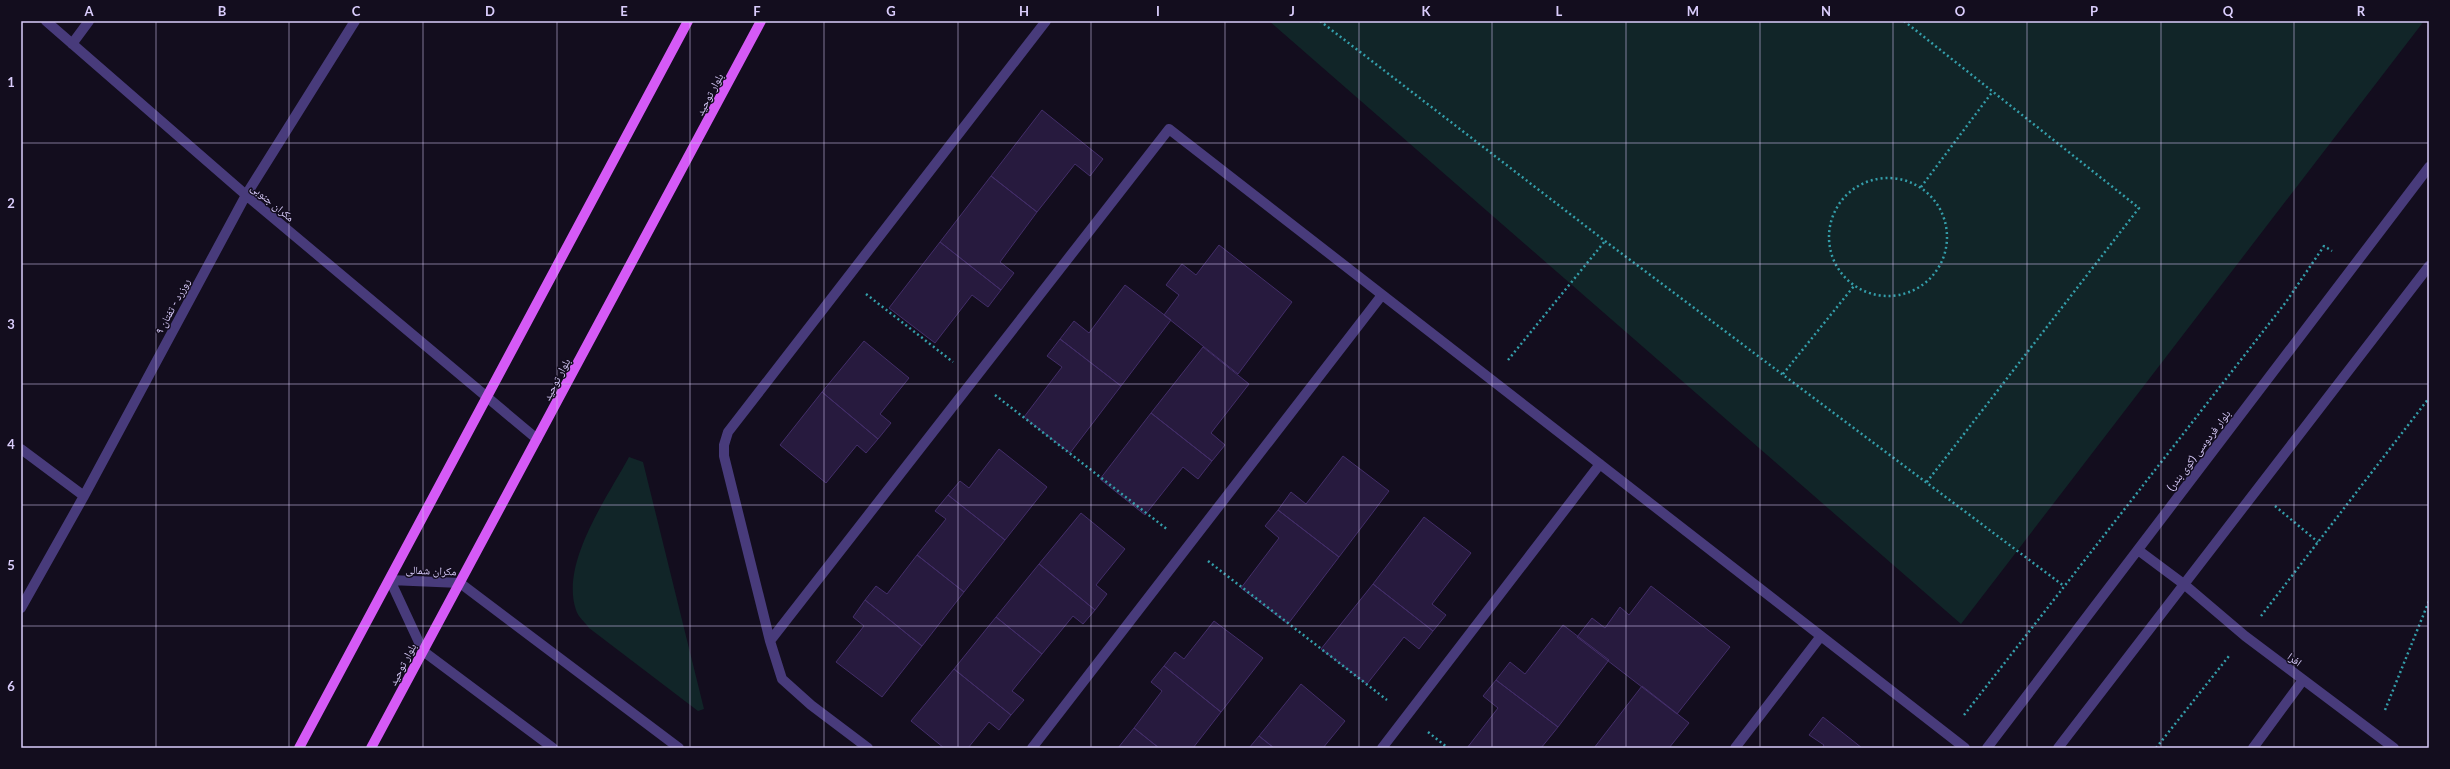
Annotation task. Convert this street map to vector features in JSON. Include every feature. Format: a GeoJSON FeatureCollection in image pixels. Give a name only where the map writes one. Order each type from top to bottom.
{"type":"FeatureCollection","features":[{"type":"Feature","properties":{"kind":"main road"},"geometry":{"type":"LineString","coordinates":[[299,748],[488,398],[688,21]]}},
{"type":"Feature","properties":{"kind":"main road","name":"بلوار توحید"},"geometry":{"type":"LineString","coordinates":[[371,748],[762,21]]}},
{"type":"Feature","properties":{"kind":"street","name":"مکران جنوبی"},"geometry":{"type":"LineString","coordinates":[[46,21],[246,195],[537,439]]}},
{"type":"Feature","properties":{"kind":"street"},"geometry":{"type":"LineString","coordinates":[[72,44],[89,21]]}},
{"type":"Feature","properties":{"kind":"street","name":"روزرد - تفتان ۹"},"geometry":{"type":"LineString","coordinates":[[21,608],[84,496],[246,195],[356,21]]}},
{"type":"Feature","properties":{"kind":"street"},"geometry":{"type":"LineString","coordinates":[[868,748],[811,705],[782,679],[770,641],[724,456],[724,444],[728,432],[1046,21]]}},
{"type":"Feature","properties":{"kind":"street"},"geometry":{"type":"LineString","coordinates":[[770,641],[1169,129],[1965,748]]}},
{"type":"Feature","properties":{"kind":"street","name":"بلوار فردوسی (کوی بندر)"},"geometry":{"type":"LineString","coordinates":[[1987,748],[2429,167]]}},
{"type":"Feature","properties":{"kind":"street"},"geometry":{"type":"LineString","coordinates":[[2058,748],[2185,585],[2429,266]]}},
{"type":"Feature","properties":{"kind":"street"},"geometry":{"type":"LineString","coordinates":[[1032,748],[1382,295]]}},
{"type":"Feature","properties":{"kind":"street"},"geometry":{"type":"LineString","coordinates":[[21,449],[84,496]]}},
{"type":"Feature","properties":{"kind":"street"},"geometry":{"type":"LineString","coordinates":[[1382,748],[1600,464]]}},
{"type":"Feature","properties":{"kind":"street","name":"افرا"},"geometry":{"type":"LineString","coordinates":[[2138,550],[2185,585],[2245,636],[2394,748]]}},
{"type":"Feature","properties":{"kind":"street","name":"مکران شمالی"},"geometry":{"type":"LineString","coordinates":[[553,748],[423,651],[390,580],[460,583],[679,748]]}},
{"type":"Feature","properties":{"kind":"street"},"geometry":{"type":"LineString","coordinates":[[1735,748],[1821,636]]}},
{"type":"Feature","properties":{"kind":"street"},"geometry":{"type":"LineString","coordinates":[[2253,748],[2303,680]]}},
{"type":"Feature","properties":{"kind":"path"},"geometry":{"type":"LineString","coordinates":[[1320,21],[1605,241],[2064,586]]}},
{"type":"Feature","properties":{"kind":"path"},"geometry":{"type":"LineString","coordinates":[[1904,21],[2139,208],[1926,483]]}},
{"type":"Feature","properties":{"kind":"path"},"geometry":{"type":"LineString","coordinates":[[1921,187],[1993,91]]}},
{"type":"Feature","properties":{"kind":"path"},"geometry":{"type":"LineString","coordinates":[[1880,178],[1904,179],[1921,187],[1934,200],[1940,211],[1947,235],[1945,253],[1936,270],[1924,284],[1908,293],[1889,296],[1871,294],[1854,286],[1841,273],[1832,257],[1829,239],[1831,220],[1839,204],[1851,190],[1867,180],[1880,178]]}},
{"type":"Feature","properties":{"kind":"path"},"geometry":{"type":"LineString","coordinates":[[1492,380],[1605,241]]}},
{"type":"Feature","properties":{"kind":"path"},"geometry":{"type":"LineString","coordinates":[[1949,735],[2286,302],[2324,246],[2354,266]]}},
{"type":"Feature","properties":{"kind":"path"},"geometry":{"type":"LineString","coordinates":[[846,279],[1448,748]]}},
{"type":"Feature","properties":{"kind":"path"},"geometry":{"type":"LineString","coordinates":[[1783,374],[1854,286]]}},
{"type":"Feature","properties":{"kind":"path"},"geometry":{"type":"LineString","coordinates":[[2156,748],[2245,636],[2429,398]]}},
{"type":"Feature","properties":{"kind":"path"},"geometry":{"type":"LineString","coordinates":[[2376,735],[2429,601]]}},
{"type":"Feature","properties":{"kind":"green space"},"geometry":{"type":"Polygon","coordinates":[[[1269,21],[2424,21],[1961,624],[1269,21]]]}},
{"type":"Feature","properties":{"kind":"green space"},"geometry":{"type":"Polygon","coordinates":[[[629,457],[643,462],[704,709],[698,711],[589,628],[576,610],[573,592],[574,572],[580,552],[598,511],[629,457]]]}},
{"type":"Feature","properties":{"kind":"building"},"geometry":{"type":"Polygon","coordinates":[[[1042,110],[1103,159],[1090,176],[1075,164],[1037,212],[991,176],[1042,110]]]}},
{"type":"Feature","properties":{"kind":"building"},"geometry":{"type":"Polygon","coordinates":[[[991,176],[1037,212],[1000,262],[1014,273],[1001,290],[940,242],[991,176]]]}},
{"type":"Feature","properties":{"kind":"building"},"geometry":{"type":"Polygon","coordinates":[[[940,242],[1001,290],[988,307],[972,295],[935,343],[889,308],[940,242]]]}},
{"type":"Feature","properties":{"kind":"building"},"geometry":{"type":"Polygon","coordinates":[[[1219,245],[1292,302],[1238,374],[1164,315],[1179,295],[1166,285],[1182,264],[1196,275],[1219,245]]]}},
{"type":"Feature","properties":{"kind":"building"},"geometry":{"type":"Polygon","coordinates":[[[1125,285],[1171,320],[1121,386],[1060,339],[1074,321],[1089,333],[1125,285]]]}},
{"type":"Feature","properties":{"kind":"building"},"geometry":{"type":"Polygon","coordinates":[[[1060,339],[1121,386],[1070,453],[1024,417],[1062,367],[1047,356],[1060,339]]]}},
{"type":"Feature","properties":{"kind":"building"},"geometry":{"type":"Polygon","coordinates":[[[864,341],[909,378],[880,414],[891,423],[878,439],[822,392],[864,341]]]}},
{"type":"Feature","properties":{"kind":"building"},"geometry":{"type":"Polygon","coordinates":[[[1203,347],[1249,384],[1211,433],[1225,445],[1212,461],[1151,413],[1203,347]]]}},
{"type":"Feature","properties":{"kind":"building"},"geometry":{"type":"Polygon","coordinates":[[[822,392],[878,439],[866,453],[857,445],[826,483],[780,445],[822,392]]]}},
{"type":"Feature","properties":{"kind":"building"},"geometry":{"type":"Polygon","coordinates":[[[1151,413],[1212,461],[1198,479],[1183,467],[1145,515],[1100,479],[1151,413]]]}},
{"type":"Feature","properties":{"kind":"building"},"geometry":{"type":"Polygon","coordinates":[[[999,449],[1047,487],[1005,540],[948,495],[960,481],[969,488],[999,449]]]}},
{"type":"Feature","properties":{"kind":"building"},"geometry":{"type":"Polygon","coordinates":[[[1343,456],[1389,491],[1339,557],[1278,510],[1291,492],[1306,504],[1343,456]]]}},
{"type":"Feature","properties":{"kind":"building"},"geometry":{"type":"Polygon","coordinates":[[[948,495],[1005,540],[964,592],[917,555],[946,519],[935,511],[948,495]]]}},
{"type":"Feature","properties":{"kind":"building"},"geometry":{"type":"Polygon","coordinates":[[[1278,510],[1339,557],[1288,624],[1241,588],[1279,538],[1265,526],[1278,510]]]}},
{"type":"Feature","properties":{"kind":"building"},"geometry":{"type":"Polygon","coordinates":[[[1081,513],[1125,549],[1096,585],[1107,594],[1095,610],[1039,564],[1081,513]]]}},
{"type":"Feature","properties":{"kind":"building"},"geometry":{"type":"Polygon","coordinates":[[[1424,517],[1471,553],[1432,604],[1446,615],[1433,631],[1373,584],[1424,517]]]}},
{"type":"Feature","properties":{"kind":"building"},"geometry":{"type":"Polygon","coordinates":[[[917,555],[964,592],[922,646],[865,600],[876,586],[887,594],[917,555]]]}},
{"type":"Feature","properties":{"kind":"building"},"geometry":{"type":"Polygon","coordinates":[[[1039,564],[1095,610],[1083,624],[1073,616],[1042,654],[996,617],[1039,564]]]}},
{"type":"Feature","properties":{"kind":"building"},"geometry":{"type":"Polygon","coordinates":[[[1373,584],[1433,631],[1419,649],[1404,637],[1367,684],[1321,649],[1373,584]]]}},
{"type":"Feature","properties":{"kind":"building"},"geometry":{"type":"Polygon","coordinates":[[[1651,586],[1730,647],[1677,714],[1577,637],[1592,618],[1605,628],[1620,607],[1629,615],[1651,586]]]}},
{"type":"Feature","properties":{"kind":"building"},"geometry":{"type":"Polygon","coordinates":[[[865,600],[922,646],[882,697],[836,662],[864,626],[853,617],[865,600]]]}},
{"type":"Feature","properties":{"kind":"building"},"geometry":{"type":"Polygon","coordinates":[[[996,617],[1042,654],[1012,691],[1024,700],[1011,715],[954,669],[996,617]]]}},
{"type":"Feature","properties":{"kind":"building"},"geometry":{"type":"Polygon","coordinates":[[[1214,621],[1263,658],[1221,712],[1164,666],[1175,652],[1184,659],[1214,621]]]}},
{"type":"Feature","properties":{"kind":"building"},"geometry":{"type":"Polygon","coordinates":[[[1563,625],[1609,660],[1558,727],[1496,680],[1510,662],[1525,674],[1563,625]]]}},
{"type":"Feature","properties":{"kind":"building"},"geometry":{"type":"Polygon","coordinates":[[[1164,666],[1221,712],[1193,748],[1159,748],[1134,728],[1162,691],[1151,682],[1164,666]]]}},
{"type":"Feature","properties":{"kind":"building"},"geometry":{"type":"Polygon","coordinates":[[[954,669],[1011,715],[999,730],[989,722],[968,748],[944,748],[911,721],[954,669]]]}},
{"type":"Feature","properties":{"kind":"building"},"geometry":{"type":"Polygon","coordinates":[[[1496,680],[1558,727],[1541,748],[1467,748],[1498,708],[1483,696],[1496,680]]]}},
{"type":"Feature","properties":{"kind":"building"},"geometry":{"type":"Polygon","coordinates":[[[1301,684],[1345,721],[1323,748],[1274,748],[1259,736],[1301,684]]]}},
{"type":"Feature","properties":{"kind":"building"},"geometry":{"type":"Polygon","coordinates":[[[1642,686],[1689,723],[1669,748],[1594,748],[1642,686]]]}},
{"type":"Feature","properties":{"kind":"building"},"geometry":{"type":"Polygon","coordinates":[[[1823,717],[1862,748],[1822,748],[1824,745],[1809,735],[1823,717]]]}},
{"type":"Feature","properties":{"kind":"building"},"geometry":{"type":"Polygon","coordinates":[[[1134,728],[1159,748],[1118,748],[1134,728]]]}},
{"type":"Feature","properties":{"kind":"building"},"geometry":{"type":"Polygon","coordinates":[[[1259,736],[1274,748],[1249,748],[1259,736]]]}}]}
